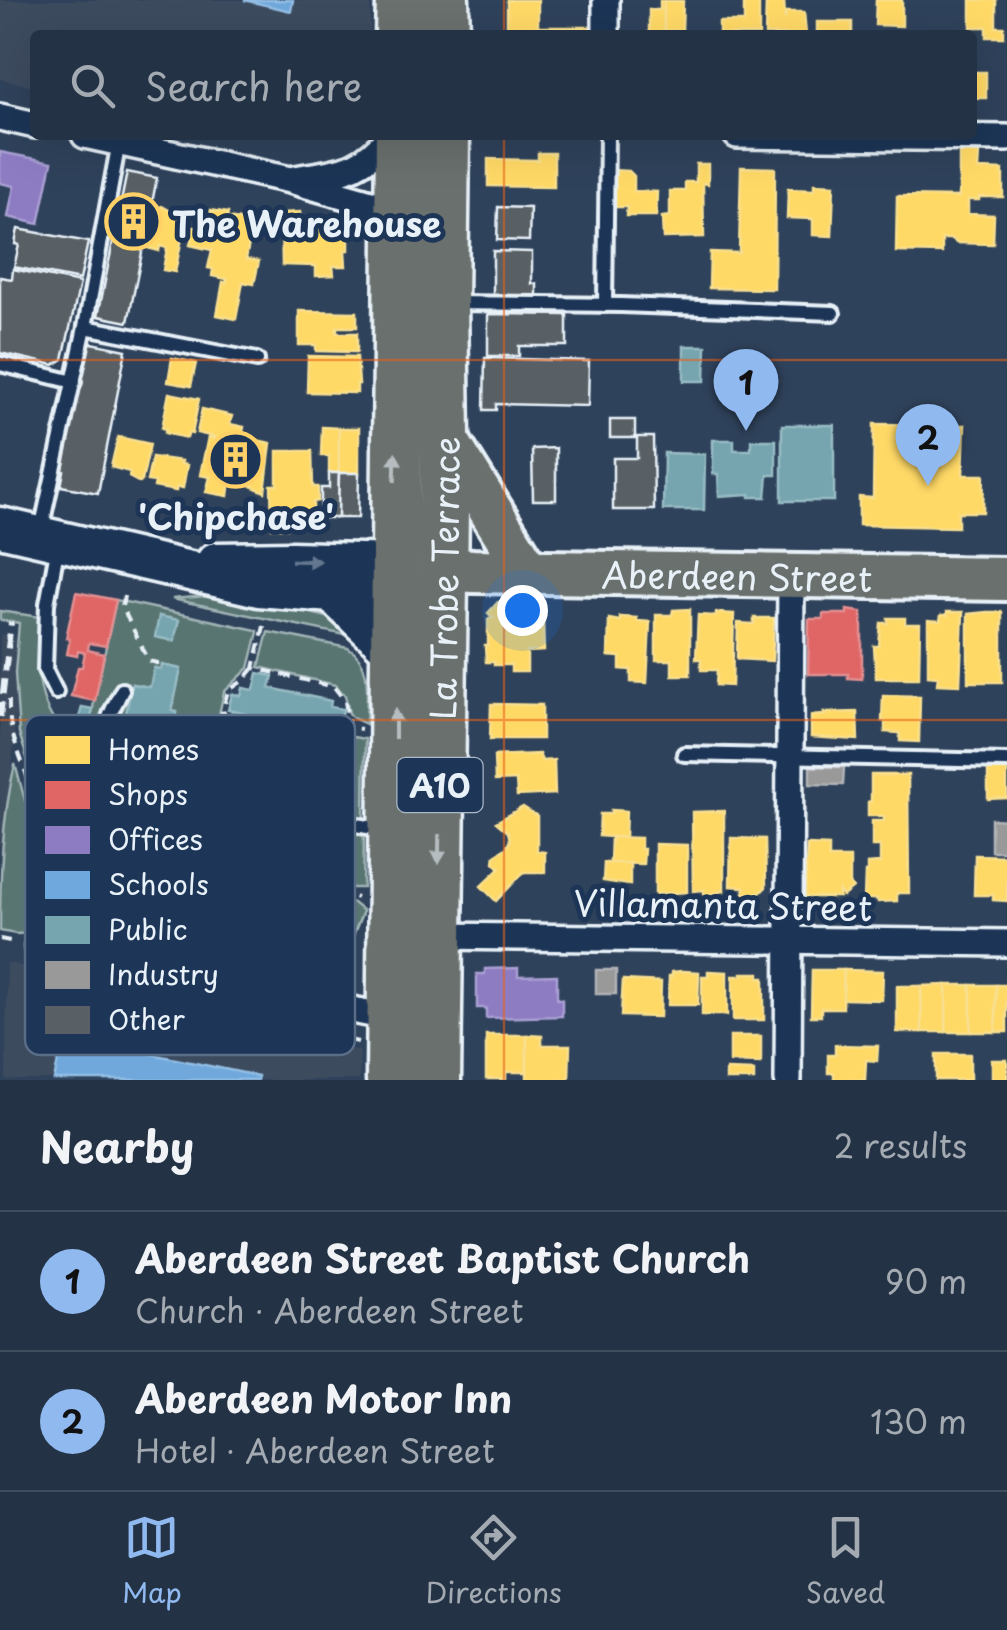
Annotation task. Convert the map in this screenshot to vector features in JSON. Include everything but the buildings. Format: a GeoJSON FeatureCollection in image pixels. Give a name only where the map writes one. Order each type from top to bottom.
{"type":"FeatureCollection","features":[{"type":"Feature","properties":{"kind":"highway"},"geometry":{"type":"LineString","coordinates":[[400,30],[401,0]]}},
{"type":"Feature","properties":{"kind":"highway"},"geometry":{"type":"LineString","coordinates":[[444,0],[444,30]]}},
{"type":"Feature","properties":{"kind":"highway","name":"La Trobe Terrace"},"geometry":{"type":"LineString","coordinates":[[391,1080],[400,140]]}},
{"type":"Feature","properties":{"kind":"highway","name":"La Trobe Terrace"},"geometry":{"type":"LineString","coordinates":[[436,1080],[450,572],[443,304],[445,140]]}},
{"type":"Feature","properties":{"kind":"highway"},"geometry":{"type":"LineString","coordinates":[[395,575],[450,572]]}},
{"type":"Feature","properties":{"kind":"main road"},"geometry":{"type":"LineString","coordinates":[[446,436],[528,571]]}},
{"type":"Feature","properties":{"kind":"main road"},"geometry":{"type":"LineString","coordinates":[[0,528],[259,586],[332,593],[395,575]]}},
{"type":"Feature","properties":{"kind":"main road"},"geometry":{"type":"LineString","coordinates":[[174,566],[292,560],[395,575]]}},
{"type":"Feature","properties":{"kind":"main road","name":"Aberdeen Street"},"geometry":{"type":"LineString","coordinates":[[450,572],[1007,578]]}},
{"type":"Feature","properties":{"kind":"main road"},"geometry":{"type":"LineString","coordinates":[[332,593],[395,653]]}},
{"type":"Feature","properties":{"kind":"street"},"geometry":{"type":"LineString","coordinates":[[606,0],[606,30]]}},
{"type":"Feature","properties":{"kind":"street"},"geometry":{"type":"LineString","coordinates":[[0,118],[30,124]]}},
{"type":"Feature","properties":{"kind":"street"},"geometry":{"type":"LineString","coordinates":[[977,138],[1007,138]]}},
{"type":"Feature","properties":{"kind":"street"},"geometry":{"type":"LineString","coordinates":[[109,140],[290,180],[399,211]]}},
{"type":"Feature","properties":{"kind":"street"},"geometry":{"type":"LineString","coordinates":[[290,180],[355,168],[386,140]]}},
{"type":"Feature","properties":{"kind":"street"},"geometry":{"type":"LineString","coordinates":[[788,1080],[790,575]]}},
{"type":"Feature","properties":{"kind":"street","name":"Villamanta Street"},"geometry":{"type":"LineString","coordinates":[[438,936],[1007,943]]}},
{"type":"Feature","properties":{"kind":"street"},"geometry":{"type":"LineString","coordinates":[[355,1011],[392,1018]]}},
{"type":"Feature","properties":{"kind":"lane"},"geometry":{"type":"LineString","coordinates":[[605,306],[607,140]]}},
{"type":"Feature","properties":{"kind":"lane"},"geometry":{"type":"LineString","coordinates":[[56,692],[45,670],[49,540],[119,142]]}},
{"type":"Feature","properties":{"kind":"lane"},"geometry":{"type":"LineString","coordinates":[[443,304],[833,313]]}},
{"type":"Feature","properties":{"kind":"lane"},"geometry":{"type":"LineString","coordinates":[[85,327],[256,360]]}},
{"type":"Feature","properties":{"kind":"lane"},"geometry":{"type":"LineString","coordinates":[[0,364],[74,382]]}},
{"type":"Feature","properties":{"kind":"lane"},"geometry":{"type":"LineString","coordinates":[[110,715],[122,690]]}},
{"type":"Feature","properties":{"kind":"lane"},"geometry":{"type":"LineString","coordinates":[[684,754],[1007,760]]}},
{"type":"Feature","properties":{"kind":"lane"},"geometry":{"type":"LineString","coordinates":[[355,824],[394,832]]}},
{"type":"Feature","properties":{"kind":"path"},"geometry":{"type":"LineString","coordinates":[[124,596],[122,607],[158,669]]}},
{"type":"Feature","properties":{"kind":"path"},"geometry":{"type":"LineString","coordinates":[[222,715],[228,692],[254,668],[264,626]]}},
{"type":"Feature","properties":{"kind":"path"},"geometry":{"type":"LineString","coordinates":[[254,668],[334,688],[344,700],[347,715]]}},
{"type":"Feature","properties":{"kind":"path"},"geometry":{"type":"LineString","coordinates":[[9,700],[8,722],[25,771]]}},
{"type":"Feature","properties":{"kind":"path"},"geometry":{"type":"LineString","coordinates":[[223,710],[225,715]]}},
{"type":"Feature","properties":{"kind":"path"},"geometry":{"type":"LineString","coordinates":[[355,729],[371,730]]}},
{"type":"Feature","properties":{"kind":"path"},"geometry":{"type":"LineString","coordinates":[[355,897],[368,902]]}},
{"type":"Feature","properties":{"kind":"path"},"geometry":{"type":"LineString","coordinates":[[0,939],[25,944]]}},
{"type":"Feature","properties":{"kind":"shaded area"},"geometry":{"type":"Polygon","coordinates":[[[0,0],[370,0],[370,30],[30,30],[30,86],[0,79],[0,0]]]}},
{"type":"Feature","properties":{"kind":"shaded area"},"geometry":{"type":"Polygon","coordinates":[[[0,634],[21,640],[0,934],[0,634]]]}},
{"type":"Feature","properties":{"kind":"shaded area"},"geometry":{"type":"Polygon","coordinates":[[[7,962],[25,967],[25,1055],[355,1055],[355,1050],[360,1051],[359,1080],[6,1080],[7,962]]]}},
{"type":"Feature","properties":{"kind":"green space"},"geometry":{"type":"Polygon","coordinates":[[[229,594],[336,619],[351,632],[345,635],[172,599],[229,594]]]}},
{"type":"Feature","properties":{"kind":"green space"},"geometry":{"type":"Polygon","coordinates":[[[116,600],[258,632],[249,668],[224,692],[219,715],[177,715],[172,711],[180,669],[162,665],[150,687],[132,684],[126,715],[117,715],[126,691],[119,689],[104,715],[91,715],[116,600]]]}},
{"type":"Feature","properties":{"kind":"green space"},"geometry":{"type":"Polygon","coordinates":[[[0,611],[40,617],[38,666],[51,715],[25,715],[25,751],[19,733],[15,673],[19,623],[0,620],[0,611]]]}},
{"type":"Feature","properties":{"kind":"green space"},"geometry":{"type":"Polygon","coordinates":[[[268,632],[348,648],[365,672],[366,724],[349,713],[345,695],[335,685],[259,667],[268,632]]]}},
{"type":"Feature","properties":{"kind":"green space"},"geometry":{"type":"Polygon","coordinates":[[[355,737],[365,739],[364,817],[355,816],[355,737]]]}},
{"type":"Feature","properties":{"kind":"green space"},"geometry":{"type":"Polygon","coordinates":[[[15,764],[25,800],[25,933],[0,931],[7,806],[15,764]]]}},
{"type":"Feature","properties":{"kind":"green space"},"geometry":{"type":"Polygon","coordinates":[[[355,832],[364,837],[363,888],[355,888],[355,832]]]}},
{"type":"Feature","properties":{"kind":"green space"},"geometry":{"type":"Polygon","coordinates":[[[355,905],[363,911],[355,931],[355,905]]]}},
{"type":"Feature","properties":{"kind":"railway"},"geometry":{"type":"LineString","coordinates":[[0,717],[11,622]]}},
{"type":"Feature","properties":{"kind":"place","name":"The Warehouse"},"geometry":{"type":"Point","coordinates":[133,222]}},
{"type":"Feature","properties":{"kind":"place","name":"Aberdeen Street Baptist Church"},"geometry":{"type":"Point","coordinates":[746,431]}},
{"type":"Feature","properties":{"kind":"place","name":"'Chipchase'"},"geometry":{"type":"Point","coordinates":[236,459]}},
{"type":"Feature","properties":{"kind":"place","name":"Aberdeen Motor Inn"},"geometry":{"type":"Point","coordinates":[928,486]}}]}
